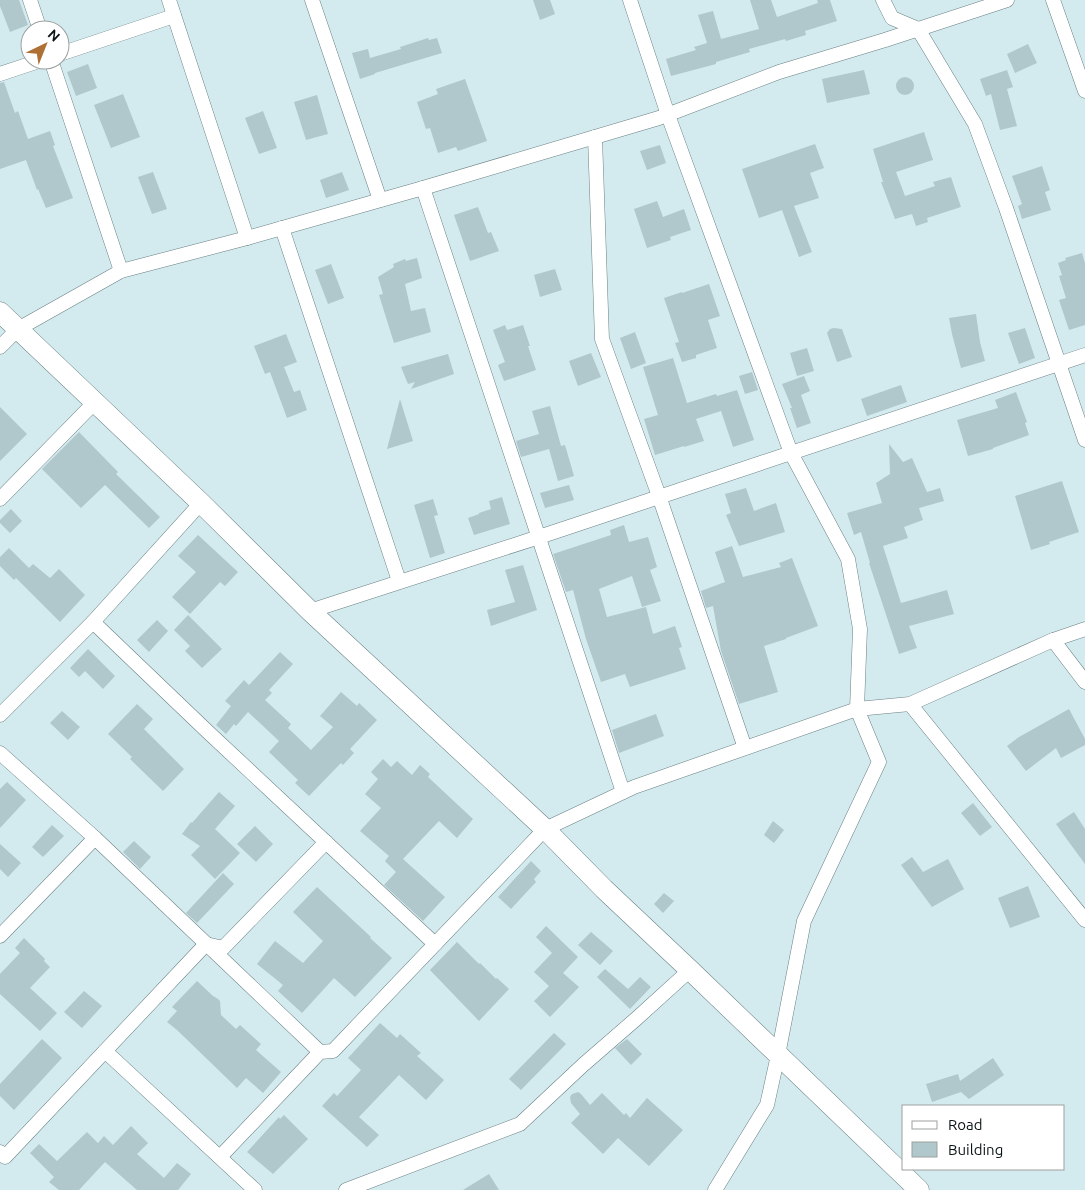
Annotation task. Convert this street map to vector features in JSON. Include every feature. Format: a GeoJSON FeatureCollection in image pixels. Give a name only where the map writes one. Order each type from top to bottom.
{"type":"FeatureCollection","features":[{"type":"Feature","properties":{"kind":"street"},"geometry":{"type":"LineString","coordinates":[[30,0],[37,20]]}},
{"type":"Feature","properties":{"kind":"street"},"geometry":{"type":"LineString","coordinates":[[169,0],[247,238]]}},
{"type":"Feature","properties":{"kind":"street"},"geometry":{"type":"LineString","coordinates":[[312,0],[380,200]]}},
{"type":"Feature","properties":{"kind":"street"},"geometry":{"type":"LineString","coordinates":[[630,0],[668,115],[791,453],[848,559],[860,629],[857,709],[879,762],[804,921],[767,1105],[715,1190]]}},
{"type":"Feature","properties":{"kind":"street"},"geometry":{"type":"LineString","coordinates":[[882,0],[892,18],[918,29],[974,124],[1006,208],[1085,440]]}},
{"type":"Feature","properties":{"kind":"street"},"geometry":{"type":"LineString","coordinates":[[0,347],[18,329],[121,271],[247,238],[423,188],[668,115],[779,72],[1007,0]]}},
{"type":"Feature","properties":{"kind":"street"},"geometry":{"type":"LineString","coordinates":[[1053,0],[1085,91]]}},
{"type":"Feature","properties":{"kind":"street"},"geometry":{"type":"LineString","coordinates":[[70,51],[174,16]]}},
{"type":"Feature","properties":{"kind":"street"},"geometry":{"type":"LineString","coordinates":[[0,74],[20,67]]}},
{"type":"Feature","properties":{"kind":"street"},"geometry":{"type":"LineString","coordinates":[[53,70],[121,271]]}},
{"type":"Feature","properties":{"kind":"street"},"geometry":{"type":"LineString","coordinates":[[595,137],[602,339],[659,496],[745,748]]}},
{"type":"Feature","properties":{"kind":"street"},"geometry":{"type":"LineString","coordinates":[[423,188],[623,792]]}},
{"type":"Feature","properties":{"kind":"street"},"geometry":{"type":"LineString","coordinates":[[282,228],[399,581]]}},
{"type":"Feature","properties":{"kind":"street"},"geometry":{"type":"LineString","coordinates":[[0,312],[310,611],[546,829],[604,889],[919,1190]]}},
{"type":"Feature","properties":{"kind":"street"},"geometry":{"type":"LineString","coordinates":[[310,611],[1085,355]]}},
{"type":"Feature","properties":{"kind":"street"},"geometry":{"type":"LineString","coordinates":[[0,498],[95,402]]}},
{"type":"Feature","properties":{"kind":"street"},"geometry":{"type":"LineString","coordinates":[[0,715],[93,622],[200,504]]}},
{"type":"Feature","properties":{"kind":"street"},"geometry":{"type":"LineString","coordinates":[[93,622],[435,944]]}},
{"type":"Feature","properties":{"kind":"street"},"geometry":{"type":"LineString","coordinates":[[220,1156],[320,1052],[334,1051],[546,829],[634,787],[857,709],[910,704],[1053,640],[1085,629]]}},
{"type":"Feature","properties":{"kind":"street"},"geometry":{"type":"LineString","coordinates":[[1053,640],[1085,682]]}},
{"type":"Feature","properties":{"kind":"street"},"geometry":{"type":"LineString","coordinates":[[910,704],[1085,920]]}},
{"type":"Feature","properties":{"kind":"street"},"geometry":{"type":"LineString","coordinates":[[0,753],[95,838],[320,1052]]}},
{"type":"Feature","properties":{"kind":"street"},"geometry":{"type":"LineString","coordinates":[[0,936],[95,838]]}},
{"type":"Feature","properties":{"kind":"street"},"geometry":{"type":"LineString","coordinates":[[206,944],[222,948],[326,842]]}},
{"type":"Feature","properties":{"kind":"street"},"geometry":{"type":"LineString","coordinates":[[0,1152],[4,1157],[206,944]]}},
{"type":"Feature","properties":{"kind":"street"},"geometry":{"type":"LineString","coordinates":[[346,1190],[520,1124],[690,970]]}},
{"type":"Feature","properties":{"kind":"street"},"geometry":{"type":"LineString","coordinates":[[105,1050],[255,1190]]}},
{"type":"Feature","properties":{"kind":"building"},"geometry":{"type":"Polygon","coordinates":[[[0,0],[19,0],[26,20],[20,20],[20,28],[10,32],[0,6],[0,0]]]}},
{"type":"Feature","properties":{"kind":"building"},"geometry":{"type":"Polygon","coordinates":[[[533,0],[550,0],[555,14],[540,20],[533,0]]]}},
{"type":"Feature","properties":{"kind":"building"},"geometry":{"type":"Polygon","coordinates":[[[750,0],[771,0],[777,17],[818,3],[817,0],[830,0],[837,21],[805,31],[806,35],[749,49],[750,52],[716,62],[716,64],[671,76],[666,59],[696,50],[694,47],[707,43],[698,15],[713,11],[721,39],[759,29],[750,0]]]}},
{"type":"Feature","properties":{"kind":"building"},"geometry":{"type":"Polygon","coordinates":[[[428,38],[429,40],[437,38],[442,53],[360,79],[352,53],[368,49],[370,58],[401,49],[400,47],[428,38]]]}},
{"type":"Feature","properties":{"kind":"building"},"geometry":{"type":"Polygon","coordinates":[[[1028,44],[1037,63],[1015,73],[1007,54],[1028,44]]]}},
{"type":"Feature","properties":{"kind":"building"},"geometry":{"type":"Polygon","coordinates":[[[88,64],[97,88],[76,96],[67,72],[88,64]]]}},
{"type":"Feature","properties":{"kind":"building"},"geometry":{"type":"Polygon","coordinates":[[[864,70],[870,94],[827,103],[822,79],[864,70]]]}},
{"type":"Feature","properties":{"kind":"building"},"geometry":{"type":"Polygon","coordinates":[[[1007,70],[1013,87],[1007,89],[1017,126],[1000,130],[991,94],[986,96],[980,79],[1007,70]]]}},
{"type":"Feature","properties":{"kind":"building"},"geometry":{"type":"Polygon","coordinates":[[[905,77],[911,80],[914,86],[911,92],[905,95],[899,92],[896,86],[899,80],[905,77]]]}},
{"type":"Feature","properties":{"kind":"building"},"geometry":{"type":"Polygon","coordinates":[[[465,79],[487,141],[458,151],[456,147],[438,153],[430,128],[426,129],[417,102],[438,94],[436,89],[465,79]]]}},
{"type":"Feature","properties":{"kind":"building"},"geometry":{"type":"Polygon","coordinates":[[[4,82],[15,113],[18,111],[28,139],[50,131],[55,145],[53,146],[73,198],[46,208],[26,160],[0,169],[0,83],[4,82]]]}},
{"type":"Feature","properties":{"kind":"building"},"geometry":{"type":"Polygon","coordinates":[[[123,94],[140,137],[111,148],[94,105],[123,94]]]}},
{"type":"Feature","properties":{"kind":"building"},"geometry":{"type":"Polygon","coordinates":[[[317,95],[328,134],[306,140],[294,102],[317,95]]]}},
{"type":"Feature","properties":{"kind":"building"},"geometry":{"type":"Polygon","coordinates":[[[263,111],[277,148],[259,154],[245,118],[263,111]]]}},
{"type":"Feature","properties":{"kind":"building"},"geometry":{"type":"Polygon","coordinates":[[[924,132],[933,160],[896,172],[905,196],[935,186],[933,182],[951,177],[961,207],[927,218],[928,222],[916,226],[912,214],[895,219],[881,182],[883,182],[873,149],[924,132]]]}},
{"type":"Feature","properties":{"kind":"building"},"geometry":{"type":"Polygon","coordinates":[[[815,144],[824,168],[810,173],[819,198],[794,206],[812,252],[799,257],[782,210],[759,218],[742,169],[815,144]]]}},
{"type":"Feature","properties":{"kind":"building"},"geometry":{"type":"Polygon","coordinates":[[[660,145],[666,163],[647,170],[640,151],[660,145]]]}},
{"type":"Feature","properties":{"kind":"building"},"geometry":{"type":"Polygon","coordinates":[[[1042,166],[1050,190],[1045,192],[1051,210],[1022,219],[1018,206],[1022,204],[1012,176],[1042,166]]]}},
{"type":"Feature","properties":{"kind":"building"},"geometry":{"type":"Polygon","coordinates":[[[153,172],[167,209],[152,214],[138,177],[153,172]]]}},
{"type":"Feature","properties":{"kind":"building"},"geometry":{"type":"Polygon","coordinates":[[[342,172],[349,190],[326,198],[320,180],[342,172]]]}},
{"type":"Feature","properties":{"kind":"building"},"geometry":{"type":"Polygon","coordinates":[[[657,201],[663,217],[684,209],[691,230],[670,237],[671,240],[647,248],[634,209],[657,201]]]}},
{"type":"Feature","properties":{"kind":"building"},"geometry":{"type":"Polygon","coordinates":[[[478,207],[488,233],[491,232],[499,251],[470,261],[454,215],[478,207]]]}},
{"type":"Feature","properties":{"kind":"building"},"geometry":{"type":"Polygon","coordinates":[[[1082,253],[1085,263],[1085,325],[1069,330],[1059,300],[1066,298],[1059,276],[1062,275],[1058,263],[1066,260],[1065,258],[1082,253]]]}},
{"type":"Feature","properties":{"kind":"building"},"geometry":{"type":"Polygon","coordinates":[[[417,258],[422,278],[405,284],[411,311],[425,308],[431,332],[394,343],[379,295],[383,294],[378,277],[394,267],[393,264],[405,259],[406,261],[417,258]]]}},
{"type":"Feature","properties":{"kind":"building"},"geometry":{"type":"Polygon","coordinates":[[[331,264],[344,298],[328,304],[315,270],[331,264]]]}},
{"type":"Feature","properties":{"kind":"building"},"geometry":{"type":"Polygon","coordinates":[[[555,269],[562,290],[540,297],[534,275],[555,269]]]}},
{"type":"Feature","properties":{"kind":"building"},"geometry":{"type":"Polygon","coordinates":[[[709,284],[720,316],[708,320],[717,348],[682,362],[675,343],[679,342],[664,298],[709,284]]]}},
{"type":"Feature","properties":{"kind":"building"},"geometry":{"type":"Polygon","coordinates":[[[976,314],[985,361],[961,368],[949,318],[976,314]]]}},
{"type":"Feature","properties":{"kind":"building"},"geometry":{"type":"Polygon","coordinates":[[[505,325],[507,330],[523,325],[536,370],[504,381],[498,365],[505,362],[493,330],[505,325]]]}},
{"type":"Feature","properties":{"kind":"building"},"geometry":{"type":"Polygon","coordinates":[[[1025,328],[1035,358],[1019,364],[1008,333],[1025,328]]]}},
{"type":"Feature","properties":{"kind":"building"},"geometry":{"type":"Polygon","coordinates":[[[830,329],[842,329],[852,357],[837,362],[827,333],[830,329]]]}},
{"type":"Feature","properties":{"kind":"building"},"geometry":{"type":"Polygon","coordinates":[[[635,332],[646,363],[631,369],[620,338],[635,332]]]}},
{"type":"Feature","properties":{"kind":"building"},"geometry":{"type":"Polygon","coordinates":[[[286,334],[297,362],[284,367],[294,392],[300,390],[307,410],[287,418],[270,372],[265,374],[254,346],[286,334]]]}},
{"type":"Feature","properties":{"kind":"building"},"geometry":{"type":"Polygon","coordinates":[[[807,348],[814,371],[797,376],[790,353],[807,348]]]}},
{"type":"Feature","properties":{"kind":"building"},"geometry":{"type":"Polygon","coordinates":[[[591,353],[601,377],[578,386],[569,361],[591,353]]]}},
{"type":"Feature","properties":{"kind":"building"},"geometry":{"type":"Polygon","coordinates":[[[448,354],[454,374],[411,389],[415,382],[408,384],[401,367],[448,354]]]}},
{"type":"Feature","properties":{"kind":"building"},"geometry":{"type":"Polygon","coordinates":[[[673,358],[687,403],[737,390],[754,440],[733,447],[721,411],[696,419],[704,441],[655,455],[644,419],[658,415],[643,367],[673,358]]]}},
{"type":"Feature","properties":{"kind":"building"},"geometry":{"type":"Polygon","coordinates":[[[752,372],[758,390],[745,394],[739,376],[752,372]]]}},
{"type":"Feature","properties":{"kind":"building"},"geometry":{"type":"Polygon","coordinates":[[[804,376],[810,391],[801,395],[811,423],[797,428],[790,408],[792,408],[782,384],[804,376]]]}},
{"type":"Feature","properties":{"kind":"building"},"geometry":{"type":"Polygon","coordinates":[[[901,385],[907,402],[867,416],[861,399],[901,385]]]}},
{"type":"Feature","properties":{"kind":"building"},"geometry":{"type":"Polygon","coordinates":[[[1016,392],[1027,422],[1025,423],[1029,435],[993,449],[968,456],[957,420],[998,408],[995,400],[1016,392]]]}},
{"type":"Feature","properties":{"kind":"building"},"geometry":{"type":"Polygon","coordinates":[[[400,399],[413,441],[387,449],[400,399]]]}},
{"type":"Feature","properties":{"kind":"building"},"geometry":{"type":"Polygon","coordinates":[[[550,406],[561,446],[565,445],[574,476],[558,481],[549,449],[521,457],[516,441],[539,434],[532,411],[550,406]]]}},
{"type":"Feature","properties":{"kind":"building"},"geometry":{"type":"Polygon","coordinates":[[[0,407],[27,434],[0,461],[0,407]]]}},
{"type":"Feature","properties":{"kind":"building"},"geometry":{"type":"Polygon","coordinates":[[[79,432],[118,472],[116,474],[160,517],[149,528],[105,485],[81,508],[42,469],[79,432]]]}},
{"type":"Feature","properties":{"kind":"building"},"geometry":{"type":"Polygon","coordinates":[[[889,444],[903,462],[912,458],[927,492],[940,488],[944,501],[919,508],[923,520],[904,527],[908,538],[883,546],[901,603],[947,590],[954,614],[909,626],[917,648],[899,654],[869,563],[861,532],[854,535],[847,513],[882,503],[876,483],[890,474],[889,444]]]}},
{"type":"Feature","properties":{"kind":"building"},"geometry":{"type":"Polygon","coordinates":[[[1062,481],[1079,532],[1031,550],[1015,496],[1062,481]]]}},
{"type":"Feature","properties":{"kind":"building"},"geometry":{"type":"Polygon","coordinates":[[[569,485],[574,500],[545,508],[540,493],[569,485]]]}},
{"type":"Feature","properties":{"kind":"building"},"geometry":{"type":"Polygon","coordinates":[[[746,488],[754,511],[776,503],[785,532],[739,546],[726,515],[731,513],[725,494],[746,488]]]}},
{"type":"Feature","properties":{"kind":"building"},"geometry":{"type":"Polygon","coordinates":[[[502,497],[510,524],[474,535],[468,518],[491,509],[489,501],[502,497]]]}},
{"type":"Feature","properties":{"kind":"building"},"geometry":{"type":"Polygon","coordinates":[[[433,499],[438,515],[434,516],[445,553],[430,558],[414,505],[433,499]]]}},
{"type":"Feature","properties":{"kind":"building"},"geometry":{"type":"Polygon","coordinates":[[[11,509],[22,521],[10,533],[0,523],[0,520],[11,509]]]}},
{"type":"Feature","properties":{"kind":"building"},"geometry":{"type":"Polygon","coordinates":[[[624,525],[629,542],[648,537],[657,567],[650,570],[661,601],[642,607],[632,576],[599,589],[607,617],[646,607],[653,634],[675,626],[682,647],[679,648],[686,669],[630,687],[625,674],[601,682],[586,639],[573,590],[566,592],[553,554],[611,535],[610,530],[624,525]]]}},
{"type":"Feature","properties":{"kind":"building"},"geometry":{"type":"Polygon","coordinates":[[[198,535],[238,572],[225,586],[220,582],[190,614],[172,597],[196,572],[178,556],[198,535]]]}},
{"type":"Feature","properties":{"kind":"building"},"geometry":{"type":"Polygon","coordinates":[[[732,546],[743,577],[781,567],[779,563],[792,558],[818,626],[764,646],[778,692],[739,704],[721,651],[713,606],[706,608],[701,591],[725,582],[715,552],[732,546]]]}},
{"type":"Feature","properties":{"kind":"building"},"geometry":{"type":"Polygon","coordinates":[[[9,548],[29,568],[33,564],[50,578],[59,569],[85,595],[60,622],[16,578],[14,580],[0,566],[0,557],[9,548]]]}},
{"type":"Feature","properties":{"kind":"building"},"geometry":{"type":"Polygon","coordinates":[[[523,565],[537,610],[491,626],[487,610],[515,602],[505,570],[523,565]]]}},
{"type":"Feature","properties":{"kind":"building"},"geometry":{"type":"Polygon","coordinates":[[[188,615],[222,649],[202,668],[185,651],[190,646],[174,630],[188,615]]]}},
{"type":"Feature","properties":{"kind":"building"},"geometry":{"type":"Polygon","coordinates":[[[157,620],[168,631],[149,652],[137,640],[157,620]]]}},
{"type":"Feature","properties":{"kind":"building"},"geometry":{"type":"Polygon","coordinates":[[[88,649],[115,676],[103,689],[85,671],[79,677],[70,668],[88,649]]]}},
{"type":"Feature","properties":{"kind":"building"},"geometry":{"type":"Polygon","coordinates":[[[280,652],[293,664],[269,690],[272,693],[265,700],[291,724],[288,728],[311,750],[333,727],[320,716],[341,692],[357,706],[359,703],[377,720],[350,749],[354,753],[343,765],[341,763],[309,796],[295,783],[298,780],[269,752],[279,741],[248,712],[226,734],[216,725],[231,706],[225,701],[244,680],[249,685],[280,652]]]}},
{"type":"Feature","properties":{"kind":"building"},"geometry":{"type":"Polygon","coordinates":[[[137,704],[153,719],[144,729],[184,769],[163,791],[130,759],[132,757],[108,734],[137,704]]]}},
{"type":"Feature","properties":{"kind":"building"},"geometry":{"type":"Polygon","coordinates":[[[1069,709],[1085,739],[1085,745],[1061,758],[1056,748],[1026,771],[1007,746],[1019,737],[1069,709]]]}},
{"type":"Feature","properties":{"kind":"building"},"geometry":{"type":"Polygon","coordinates":[[[62,711],[80,727],[68,740],[50,723],[62,711]]]}},
{"type":"Feature","properties":{"kind":"building"},"geometry":{"type":"Polygon","coordinates":[[[656,714],[664,736],[619,753],[612,730],[656,714]]]}},
{"type":"Feature","properties":{"kind":"building"},"geometry":{"type":"Polygon","coordinates":[[[383,759],[391,767],[397,761],[412,775],[420,765],[430,774],[428,777],[473,819],[457,838],[439,821],[403,859],[445,897],[423,921],[384,885],[396,872],[385,861],[389,856],[360,831],[381,808],[365,794],[378,779],[371,772],[383,759]]]}},
{"type":"Feature","properties":{"kind":"building"},"geometry":{"type":"Polygon","coordinates":[[[7,782],[26,800],[0,828],[0,789],[7,782]]]}},
{"type":"Feature","properties":{"kind":"building"},"geometry":{"type":"Polygon","coordinates":[[[219,792],[235,806],[215,829],[240,853],[215,879],[191,855],[200,846],[182,834],[219,792]]]}},
{"type":"Feature","properties":{"kind":"building"},"geometry":{"type":"Polygon","coordinates":[[[973,803],[992,827],[980,836],[961,813],[973,803]]]}},
{"type":"Feature","properties":{"kind":"building"},"geometry":{"type":"Polygon","coordinates":[[[1074,812],[1085,829],[1085,864],[1056,824],[1074,812]]]}},
{"type":"Feature","properties":{"kind":"building"},"geometry":{"type":"Polygon","coordinates":[[[773,821],[784,830],[774,843],[764,835],[773,821]]]}},
{"type":"Feature","properties":{"kind":"building"},"geometry":{"type":"Polygon","coordinates":[[[52,825],[64,836],[43,857],[32,847],[52,825]]]}},
{"type":"Feature","properties":{"kind":"building"},"geometry":{"type":"Polygon","coordinates":[[[255,826],[273,844],[256,862],[237,844],[255,826]]]}},
{"type":"Feature","properties":{"kind":"building"},"geometry":{"type":"Polygon","coordinates":[[[134,841],[151,857],[140,869],[123,852],[134,841]]]}},
{"type":"Feature","properties":{"kind":"building"},"geometry":{"type":"Polygon","coordinates":[[[0,844],[21,863],[8,877],[0,869],[0,844]]]}},
{"type":"Feature","properties":{"kind":"building"},"geometry":{"type":"Polygon","coordinates":[[[912,857],[923,872],[948,859],[964,889],[932,907],[901,865],[912,857]]]}},
{"type":"Feature","properties":{"kind":"building"},"geometry":{"type":"Polygon","coordinates":[[[531,861],[541,871],[534,879],[536,882],[511,909],[498,897],[531,861]]]}},
{"type":"Feature","properties":{"kind":"building"},"geometry":{"type":"Polygon","coordinates":[[[223,873],[234,884],[197,923],[186,913],[223,873]]]}},
{"type":"Feature","properties":{"kind":"building"},"geometry":{"type":"Polygon","coordinates":[[[1028,886],[1040,917],[1010,928],[998,898],[1028,886]]]}},
{"type":"Feature","properties":{"kind":"building"},"geometry":{"type":"Polygon","coordinates":[[[317,887],[392,958],[355,997],[334,978],[302,1013],[278,991],[283,985],[257,964],[275,941],[303,963],[323,941],[293,912],[317,887]]]}},
{"type":"Feature","properties":{"kind":"building"},"geometry":{"type":"Polygon","coordinates":[[[664,893],[674,901],[663,913],[654,904],[664,893]]]}},
{"type":"Feature","properties":{"kind":"building"},"geometry":{"type":"Polygon","coordinates":[[[546,926],[578,957],[563,973],[579,987],[550,1017],[534,1001],[549,986],[534,972],[552,953],[536,937],[546,926]]]}},
{"type":"Feature","properties":{"kind":"building"},"geometry":{"type":"Polygon","coordinates":[[[591,932],[613,951],[600,965],[578,945],[591,932]]]}},
{"type":"Feature","properties":{"kind":"building"},"geometry":{"type":"Polygon","coordinates":[[[24,938],[45,959],[44,961],[50,967],[30,988],[57,1013],[40,1031],[0,994],[0,974],[20,953],[15,948],[24,938]]]}},
{"type":"Feature","properties":{"kind":"building"},"geometry":{"type":"Polygon","coordinates":[[[457,942],[479,964],[509,989],[479,1021],[430,970],[457,942]]]}},
{"type":"Feature","properties":{"kind":"building"},"geometry":{"type":"Polygon","coordinates":[[[605,969],[628,989],[640,977],[651,987],[630,1009],[597,977],[605,969]]]}},
{"type":"Feature","properties":{"kind":"building"},"geometry":{"type":"Polygon","coordinates":[[[197,981],[220,1001],[221,1015],[236,1029],[240,1025],[261,1044],[256,1050],[281,1072],[263,1093],[246,1078],[237,1088],[167,1022],[177,1011],[172,1007],[197,981]]]}},
{"type":"Feature","properties":{"kind":"building"},"geometry":{"type":"Polygon","coordinates":[[[84,991],[102,1006],[82,1028],[64,1012],[84,991]]]}},
{"type":"Feature","properties":{"kind":"building"},"geometry":{"type":"Polygon","coordinates":[[[380,1023],[397,1038],[400,1034],[421,1053],[417,1056],[444,1080],[426,1100],[399,1075],[359,1117],[379,1135],[367,1147],[322,1106],[334,1093],[337,1096],[361,1070],[348,1058],[380,1023]]]}},
{"type":"Feature","properties":{"kind":"building"},"geometry":{"type":"Polygon","coordinates":[[[554,1033],[566,1044],[521,1090],[509,1079],[554,1033]]]}},
{"type":"Feature","properties":{"kind":"building"},"geometry":{"type":"Polygon","coordinates":[[[42,1039],[62,1058],[14,1110],[0,1096],[0,1084],[42,1039]]]}},
{"type":"Feature","properties":{"kind":"building"},"geometry":{"type":"Polygon","coordinates":[[[627,1039],[642,1054],[631,1065],[615,1048],[627,1039]]]}},
{"type":"Feature","properties":{"kind":"building"},"geometry":{"type":"Polygon","coordinates":[[[993,1058],[1004,1075],[969,1099],[961,1092],[932,1102],[926,1084],[958,1074],[960,1081],[993,1058]]]}},
{"type":"Feature","properties":{"kind":"building"},"geometry":{"type":"Polygon","coordinates":[[[578,1092],[590,1105],[602,1093],[624,1115],[626,1113],[630,1118],[647,1098],[683,1130],[649,1166],[618,1138],[603,1154],[571,1123],[580,1114],[571,1103],[570,1097],[578,1092]]]}},
{"type":"Feature","properties":{"kind":"building"},"geometry":{"type":"Polygon","coordinates":[[[284,1115],[308,1139],[273,1174],[247,1152],[279,1117],[280,1119],[284,1115]]]}},
{"type":"Feature","properties":{"kind":"building"},"geometry":{"type":"Polygon","coordinates":[[[131,1126],[148,1143],[137,1154],[164,1178],[177,1163],[191,1174],[178,1190],[137,1190],[105,1162],[79,1190],[59,1190],[49,1182],[54,1177],[30,1153],[39,1144],[57,1161],[87,1132],[98,1143],[104,1136],[113,1145],[131,1126]]]}},
{"type":"Feature","properties":{"kind":"building"},"geometry":{"type":"Polygon","coordinates":[[[489,1174],[499,1190],[463,1190],[489,1174]]]}}]}
